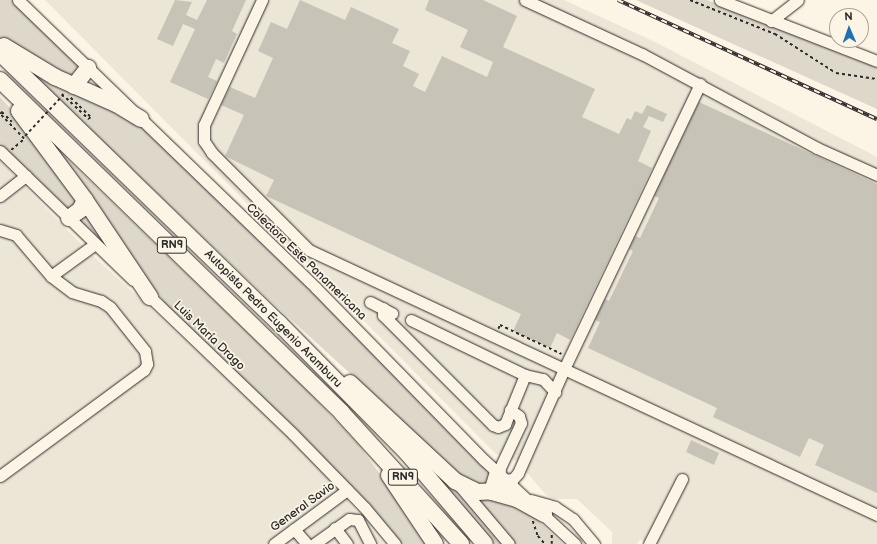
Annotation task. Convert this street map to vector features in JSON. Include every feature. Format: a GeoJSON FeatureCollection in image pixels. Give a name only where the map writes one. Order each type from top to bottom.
{"type":"FeatureCollection","features":[{"type":"Feature","properties":{"kind":"highway"},"geometry":{"type":"LineString","coordinates":[[0,44],[69,90],[116,104],[142,119]]}},
{"type":"Feature","properties":{"kind":"highway","name":"Autopista Pedro Eugenio Aramburu"},"geometry":{"type":"LineString","coordinates":[[0,53],[280,323],[408,454],[485,544]]}},
{"type":"Feature","properties":{"kind":"highway"},"geometry":{"type":"LineString","coordinates":[[69,90],[88,68]]}},
{"type":"Feature","properties":{"kind":"highway","name":"Autopista Pedro Eugenio Aramburu"},"geometry":{"type":"LineString","coordinates":[[0,80],[342,413],[461,544]]}},
{"type":"Feature","properties":{"kind":"highway"},"geometry":{"type":"LineString","coordinates":[[0,88],[28,120],[85,200],[150,297]]}},
{"type":"Feature","properties":{"kind":"highway"},"geometry":{"type":"LineString","coordinates":[[69,218],[80,210],[85,200]]}},
{"type":"Feature","properties":{"kind":"highway"},"geometry":{"type":"LineString","coordinates":[[280,323],[369,398],[455,481],[478,492],[492,492],[517,499],[538,516]]}},
{"type":"Feature","properties":{"kind":"highway"},"geometry":{"type":"LineString","coordinates":[[342,413],[400,491],[435,544]]}},
{"type":"Feature","properties":{"kind":"highway"},"geometry":{"type":"LineString","coordinates":[[492,492],[503,488],[504,477]]}},
{"type":"Feature","properties":{"kind":"street","name":"Colectora Este Panamericana"},"geometry":{"type":"LineString","coordinates":[[18,0],[316,288],[504,477],[529,499],[538,516],[575,544]]}},
{"type":"Feature","properties":{"kind":"street"},"geometry":{"type":"LineString","coordinates":[[262,0],[204,125],[204,141],[207,146],[309,250],[877,515]]}},
{"type":"Feature","properties":{"kind":"street"},"geometry":{"type":"LineString","coordinates":[[525,0],[642,54],[817,148],[877,176]]}},
{"type":"Feature","properties":{"kind":"street"},"geometry":{"type":"LineString","coordinates":[[720,0],[770,21],[877,61]]}},
{"type":"Feature","properties":{"kind":"street"},"geometry":{"type":"LineString","coordinates":[[770,21],[798,0]]}},
{"type":"Feature","properties":{"kind":"street"},"geometry":{"type":"LineString","coordinates":[[504,477],[518,473],[564,369],[700,84]]}},
{"type":"Feature","properties":{"kind":"street","name":"Luis María Drago"},"geometry":{"type":"LineString","coordinates":[[2,154],[293,434],[347,490],[395,544]]}},
{"type":"Feature","properties":{"kind":"street"},"geometry":{"type":"LineString","coordinates":[[0,196],[26,176]]}},
{"type":"Feature","properties":{"kind":"street"},"geometry":{"type":"LineString","coordinates":[[0,230],[16,235],[50,276],[72,292],[101,300],[110,306],[145,351],[147,364],[144,370],[0,476]]}},
{"type":"Feature","properties":{"kind":"street"},"geometry":{"type":"LineString","coordinates":[[50,276],[95,244]]}},
{"type":"Feature","properties":{"kind":"street"},"geometry":{"type":"LineString","coordinates":[[370,302],[387,310],[383,315],[493,425],[502,427],[525,375]]}},
{"type":"Feature","properties":{"kind":"street"},"geometry":{"type":"LineString","coordinates":[[407,339],[413,321],[525,375],[543,379],[555,392]]}},
{"type":"Feature","properties":{"kind":"street"},"geometry":{"type":"LineString","coordinates":[[504,477],[521,423],[519,416],[510,410]]}},
{"type":"Feature","properties":{"kind":"street"},"geometry":{"type":"LineString","coordinates":[[649,544],[682,479]]}},
{"type":"Feature","properties":{"kind":"street"},"geometry":{"type":"LineString","coordinates":[[455,481],[509,544]]}},
{"type":"Feature","properties":{"kind":"street","name":"General Savio"},"geometry":{"type":"LineString","coordinates":[[274,544],[347,490]]}},
{"type":"Feature","properties":{"kind":"street"},"geometry":{"type":"LineString","coordinates":[[529,499],[555,507],[573,519],[594,544]]}},
{"type":"Feature","properties":{"kind":"street"},"geometry":{"type":"LineString","coordinates":[[314,544],[348,519],[358,520],[370,544]]}},
{"type":"Feature","properties":{"kind":"street"},"geometry":{"type":"LineString","coordinates":[[335,528],[347,544]]}},
{"type":"Feature","properties":{"kind":"street"},"geometry":{"type":"LineString","coordinates":[[294,530],[307,544]]}},
{"type":"Feature","properties":{"kind":"path"},"geometry":{"type":"LineString","coordinates":[[690,0],[775,34],[836,73],[877,78]]}},
{"type":"Feature","properties":{"kind":"path"},"geometry":{"type":"LineString","coordinates":[[2,154],[24,139],[0,114],[2,112],[25,136],[69,90]]}},
{"type":"Feature","properties":{"kind":"path"},"geometry":{"type":"LineString","coordinates":[[494,337],[500,325],[565,356]]}},
{"type":"Feature","properties":{"kind":"path"},"geometry":{"type":"LineString","coordinates":[[538,516],[538,536],[545,544]]}},
{"type":"Feature","properties":{"kind":"path"},"geometry":{"type":"LineString","coordinates":[[552,533],[552,544]]}},
{"type":"Feature","properties":{"kind":"shaded area"},"geometry":{"type":"Polygon","coordinates":[[[0,0],[12,0],[76,61],[80,71],[77,75],[67,77],[7,45],[0,38],[0,0]]]}},
{"type":"Feature","properties":{"kind":"shaded area"},"geometry":{"type":"Polygon","coordinates":[[[45,0],[564,0],[653,41],[877,157],[877,544],[650,544],[640,539],[637,544],[612,544],[612,532],[577,499],[555,499],[547,496],[517,461],[496,454],[45,0]]]}},
{"type":"Feature","properties":{"kind":"shaded area"},"geometry":{"type":"Polygon","coordinates":[[[636,0],[707,0],[877,66],[877,109],[636,0]]]}},
{"type":"Feature","properties":{"kind":"shaded area"},"geometry":{"type":"Polygon","coordinates":[[[21,63],[113,106],[145,129],[381,358],[486,469],[489,475],[487,484],[482,487],[464,483],[386,406],[266,297],[21,63]]]}},
{"type":"Feature","properties":{"kind":"shaded area"},"geometry":{"type":"Polygon","coordinates":[[[0,97],[34,134],[80,201],[68,210],[0,146],[0,97]]]}},
{"type":"Feature","properties":{"kind":"shaded area"},"geometry":{"type":"Polygon","coordinates":[[[42,135],[303,386],[358,444],[399,500],[426,544],[400,544],[167,306],[42,135]]]}},
{"type":"Feature","properties":{"kind":"shaded area"},"geometry":{"type":"Polygon","coordinates":[[[0,161],[87,250],[290,437],[336,487],[384,544],[0,544],[0,161]]]}},
{"type":"Feature","properties":{"kind":"shaded area"},"geometry":{"type":"Polygon","coordinates":[[[89,208],[129,269],[76,219],[89,208]]]}},
{"type":"Feature","properties":{"kind":"shaded area"},"geometry":{"type":"Polygon","coordinates":[[[412,450],[424,455],[505,544],[495,544],[412,450]]]}},
{"type":"Feature","properties":{"kind":"shaded area"},"geometry":{"type":"Polygon","coordinates":[[[493,496],[523,506],[563,544],[513,544],[472,497],[493,496]]]}},
{"type":"Feature","properties":{"kind":"building"},"geometry":{"type":"Polygon","coordinates":[[[175,0],[192,2],[186,15],[197,20],[207,0],[246,0],[232,31],[237,34],[224,63],[216,59],[208,77],[217,81],[208,99],[170,82],[195,29],[183,24],[173,46],[157,39],[175,0]]]}},
{"type":"Feature","properties":{"kind":"building"},"geometry":{"type":"Polygon","coordinates":[[[300,0],[345,20],[351,7],[399,29],[392,43],[410,51],[403,66],[419,74],[413,86],[425,92],[442,56],[487,77],[493,62],[460,47],[468,30],[425,10],[429,0],[483,0],[517,16],[503,47],[595,89],[582,117],[619,134],[627,118],[631,120],[635,111],[642,114],[647,105],[667,114],[663,122],[649,116],[643,127],[651,131],[638,161],[652,168],[570,340],[557,333],[550,348],[513,331],[521,314],[266,196],[274,180],[225,156],[244,115],[221,105],[230,87],[255,98],[273,58],[258,51],[271,22],[287,29],[300,0]]]}},
{"type":"Feature","properties":{"kind":"building"},"geometry":{"type":"Polygon","coordinates":[[[699,102],[877,184],[877,493],[815,465],[824,445],[809,438],[800,457],[713,417],[717,408],[588,348],[600,322],[595,320],[605,299],[609,301],[633,251],[629,249],[635,236],[640,238],[659,198],[654,196],[699,102]]]}},
{"type":"Feature","properties":{"kind":"building"},"geometry":{"type":"Polygon","coordinates":[[[691,440],[719,453],[714,465],[686,452],[691,440]]]}},
{"type":"Feature","properties":{"kind":"railway"},"geometry":{"type":"LineString","coordinates":[[618,0],[877,119]]}}]}
